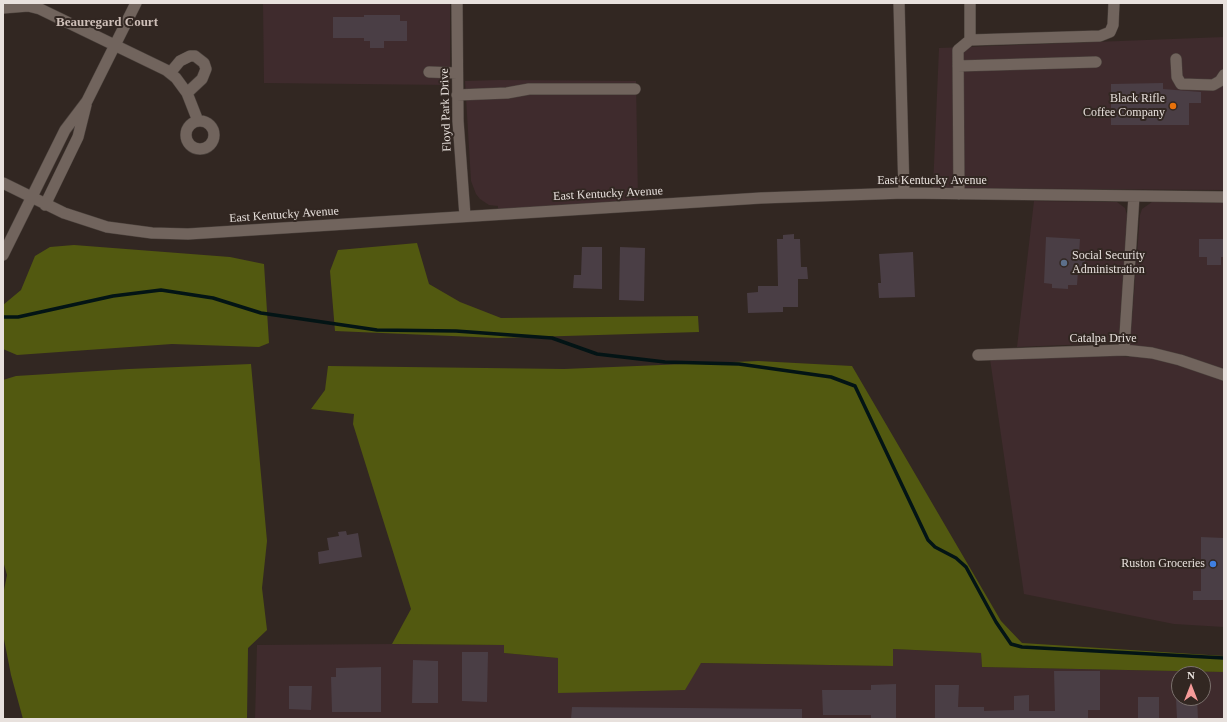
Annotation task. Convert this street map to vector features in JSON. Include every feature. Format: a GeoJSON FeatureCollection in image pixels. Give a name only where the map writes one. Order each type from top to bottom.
{"type":"FeatureCollection","features":[{"type":"Feature","properties":{"kind":"street"},"geometry":{"type":"LineString","coordinates":[[3,255],[64,130],[87,100],[136,3]]}},
{"type":"Feature","properties":{"kind":"street","name":"Floyd Park Drive"},"geometry":{"type":"LineString","coordinates":[[457,3],[457,95],[465,216]]}},
{"type":"Feature","properties":{"kind":"street"},"geometry":{"type":"LineString","coordinates":[[899,3],[904,193]]}},
{"type":"Feature","properties":{"kind":"street"},"geometry":{"type":"LineString","coordinates":[[970,3],[970,40]]}},
{"type":"Feature","properties":{"kind":"street"},"geometry":{"type":"LineString","coordinates":[[959,194],[958,50],[970,40],[1100,36],[1110,32],[1113,25],[1114,3]]}},
{"type":"Feature","properties":{"kind":"street"},"geometry":{"type":"LineString","coordinates":[[3,8],[18,5],[44,7],[170,73],[187,93],[198,120]]}},
{"type":"Feature","properties":{"kind":"street"},"geometry":{"type":"LineString","coordinates":[[170,73],[184,57],[195,56],[204,63],[206,68],[202,79],[187,93]]}},
{"type":"Feature","properties":{"kind":"street"},"geometry":{"type":"LineString","coordinates":[[1176,59],[1177,76],[1181,84],[1213,84],[1220,81],[1224,75]]}},
{"type":"Feature","properties":{"kind":"street"},"geometry":{"type":"LineString","coordinates":[[958,66],[1096,62]]}},
{"type":"Feature","properties":{"kind":"street"},"geometry":{"type":"LineString","coordinates":[[429,72],[457,73]]}},
{"type":"Feature","properties":{"kind":"street"},"geometry":{"type":"LineString","coordinates":[[457,95],[507,93],[530,89],[635,88]]}},
{"type":"Feature","properties":{"kind":"street"},"geometry":{"type":"LineString","coordinates":[[45,204],[78,137],[87,100]]}},
{"type":"Feature","properties":{"kind":"street","name":"East Kentucky Avenue"},"geometry":{"type":"LineString","coordinates":[[3,183],[30,198],[107,227],[159,234],[188,234],[761,198],[904,193],[1224,197]]}},
{"type":"Feature","properties":{"kind":"street"},"geometry":{"type":"LineString","coordinates":[[1124,350],[1134,196]]}},
{"type":"Feature","properties":{"kind":"street","name":"Catalpa Drive"},"geometry":{"type":"LineString","coordinates":[[978,354],[1124,350],[1152,353],[1224,374]]}},
{"type":"Feature","properties":{"kind":"shaded area"},"geometry":{"type":"Polygon","coordinates":[[[263,3],[450,3],[450,85],[264,83],[263,3]]]}},
{"type":"Feature","properties":{"kind":"shaded area"},"geometry":{"type":"Polygon","coordinates":[[[1224,37],[1224,190],[933,188],[939,48],[1224,37]]]}},
{"type":"Feature","properties":{"kind":"shaded area"},"geometry":{"type":"Polygon","coordinates":[[[465,81],[636,81],[638,200],[498,209],[498,206],[489,205],[480,199],[476,194],[471,181],[465,81]]]}},
{"type":"Feature","properties":{"kind":"shaded area"},"geometry":{"type":"Polygon","coordinates":[[[1034,201],[1117,202],[1125,208],[1127,215],[1119,338],[1115,343],[1017,347],[1034,201]]]}},
{"type":"Feature","properties":{"kind":"shaded area"},"geometry":{"type":"Polygon","coordinates":[[[1152,202],[1224,203],[1224,627],[1174,624],[1024,594],[990,359],[1104,355],[1129,357],[1140,215],[1142,209],[1152,202]]]}},
{"type":"Feature","properties":{"kind":"shaded area"},"geometry":{"type":"Polygon","coordinates":[[[257,645],[505,645],[504,653],[558,658],[558,692],[701,663],[892,666],[893,649],[981,653],[982,667],[1171,671],[1171,706],[1211,706],[1211,672],[1224,672],[1224,719],[255,719],[257,645]]]}},
{"type":"Feature","properties":{"kind":"green space"},"geometry":{"type":"Polygon","coordinates":[[[417,243],[429,284],[460,302],[501,318],[698,316],[699,332],[498,338],[335,331],[330,271],[338,250],[417,243]]]}},
{"type":"Feature","properties":{"kind":"green space"},"geometry":{"type":"Polygon","coordinates":[[[74,245],[230,257],[264,264],[269,343],[259,347],[172,344],[17,355],[3,349],[3,305],[21,290],[35,256],[50,247],[74,245]]]}},
{"type":"Feature","properties":{"kind":"green space"},"geometry":{"type":"Polygon","coordinates":[[[758,361],[852,366],[1001,621],[1022,643],[1224,656],[1224,672],[1211,672],[1211,666],[1171,666],[1171,671],[982,667],[981,653],[893,649],[893,666],[701,663],[685,690],[558,693],[558,658],[504,653],[504,645],[392,644],[411,609],[353,424],[354,414],[311,409],[325,390],[328,366],[564,369],[758,361]]]}},
{"type":"Feature","properties":{"kind":"green space"},"geometry":{"type":"Polygon","coordinates":[[[251,364],[267,541],[262,588],[267,630],[248,648],[247,719],[23,719],[11,675],[3,634],[3,595],[7,575],[3,561],[3,380],[16,376],[129,369],[251,364]]]}},
{"type":"Feature","properties":{"kind":"building"},"geometry":{"type":"Polygon","coordinates":[[[364,15],[400,15],[400,21],[407,21],[407,41],[384,41],[384,48],[370,48],[370,41],[364,41],[364,38],[333,38],[333,17],[364,17],[364,15]]]}},
{"type":"Feature","properties":{"kind":"building"},"geometry":{"type":"Polygon","coordinates":[[[1163,83],[1163,89],[1201,92],[1201,103],[1189,103],[1189,125],[1111,125],[1111,84],[1163,83]]]}},
{"type":"Feature","properties":{"kind":"building"},"geometry":{"type":"Polygon","coordinates":[[[794,234],[794,239],[800,239],[801,267],[807,267],[808,279],[798,279],[798,307],[783,307],[783,312],[748,313],[747,293],[758,292],[758,286],[778,286],[777,239],[783,239],[783,235],[794,234]]]}},
{"type":"Feature","properties":{"kind":"building","name":"Social Security Administration"},"geometry":{"type":"Polygon","coordinates":[[[1046,237],[1080,239],[1079,254],[1085,255],[1084,271],[1078,271],[1077,285],[1068,285],[1068,289],[1052,288],[1052,284],[1044,283],[1046,237]]]}},
{"type":"Feature","properties":{"kind":"building"},"geometry":{"type":"Polygon","coordinates":[[[1199,239],[1224,239],[1224,257],[1221,257],[1221,265],[1207,265],[1207,257],[1199,257],[1199,239]]]}},
{"type":"Feature","properties":{"kind":"building"},"geometry":{"type":"Polygon","coordinates":[[[582,247],[602,247],[602,289],[573,288],[574,275],[581,275],[582,247]]]}},
{"type":"Feature","properties":{"kind":"building"},"geometry":{"type":"Polygon","coordinates":[[[620,247],[645,248],[644,301],[619,300],[620,247]]]}},
{"type":"Feature","properties":{"kind":"building"},"geometry":{"type":"Polygon","coordinates":[[[913,252],[915,297],[879,298],[878,283],[881,283],[879,254],[913,252]]]}},
{"type":"Feature","properties":{"kind":"building"},"geometry":{"type":"Polygon","coordinates":[[[346,531],[347,535],[358,533],[362,557],[319,564],[318,552],[329,550],[327,538],[339,536],[338,532],[346,531]]]}},
{"type":"Feature","properties":{"kind":"building","name":"Ruston Groceries"},"geometry":{"type":"Polygon","coordinates":[[[1201,537],[1224,538],[1224,600],[1193,600],[1193,591],[1201,591],[1201,537]]]}},
{"type":"Feature","properties":{"kind":"building"},"geometry":{"type":"Polygon","coordinates":[[[462,652],[488,652],[487,702],[462,701],[462,652]]]}},
{"type":"Feature","properties":{"kind":"building"},"geometry":{"type":"Polygon","coordinates":[[[413,660],[438,661],[438,703],[412,703],[413,660]]]}},
{"type":"Feature","properties":{"kind":"building"},"geometry":{"type":"Polygon","coordinates":[[[381,667],[381,712],[332,712],[331,677],[336,677],[336,668],[381,667]]]}},
{"type":"Feature","properties":{"kind":"building"},"geometry":{"type":"Polygon","coordinates":[[[1054,671],[1100,671],[1100,710],[1088,710],[1088,719],[935,719],[935,685],[959,685],[958,707],[984,707],[984,711],[1014,710],[1014,696],[1029,695],[1029,711],[1055,711],[1054,671]]]}},
{"type":"Feature","properties":{"kind":"building"},"geometry":{"type":"Polygon","coordinates":[[[896,684],[896,719],[871,719],[871,715],[823,715],[822,690],[871,690],[871,685],[896,684]]]}},
{"type":"Feature","properties":{"kind":"building"},"geometry":{"type":"Polygon","coordinates":[[[289,686],[312,686],[311,710],[289,709],[289,686]]]}},
{"type":"Feature","properties":{"kind":"building"},"geometry":{"type":"Polygon","coordinates":[[[1138,697],[1159,697],[1159,719],[1138,719],[1138,697]]]}},
{"type":"Feature","properties":{"kind":"building"},"geometry":{"type":"Polygon","coordinates":[[[1176,706],[1197,706],[1198,719],[1177,719],[1176,706]]]}},
{"type":"Feature","properties":{"kind":"building"},"geometry":{"type":"Polygon","coordinates":[[[572,707],[802,709],[802,719],[571,719],[572,707]]]}},
{"type":"Feature","properties":{"kind":"waterway"},"geometry":{"type":"LineString","coordinates":[[3,317],[18,317],[113,296],[161,290],[213,298],[261,313],[377,330],[456,331],[552,338],[597,354],[665,362],[739,364],[831,377],[855,386],[928,540],[935,547],[956,558],[966,567],[996,622],[1011,644],[1022,647],[1224,658]]}},
{"type":"Feature","properties":{"kind":"place","name":"Black Rifle Coffee Company"},"geometry":{"type":"Point","coordinates":[1173,106]}},
{"type":"Feature","properties":{"kind":"place","name":"Social Security Administration"},"geometry":{"type":"Point","coordinates":[1064,263]}},
{"type":"Feature","properties":{"kind":"place","name":"Ruston Groceries"},"geometry":{"type":"Point","coordinates":[1213,564]}},
{"type":"Feature","properties":{"kind":"district","name":"Beauregard Court"},"geometry":{"type":"Point","coordinates":[107,23]}}]}
